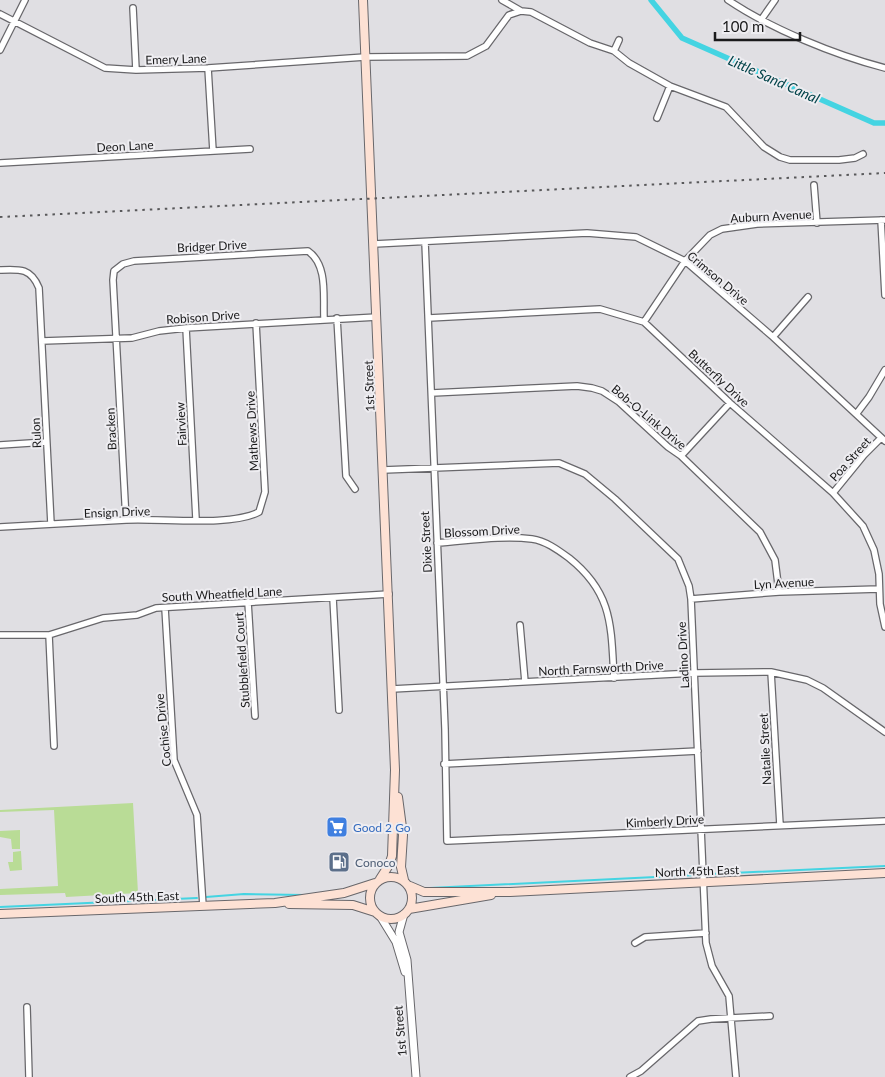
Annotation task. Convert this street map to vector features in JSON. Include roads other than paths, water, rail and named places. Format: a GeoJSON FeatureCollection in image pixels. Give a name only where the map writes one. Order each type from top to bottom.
{"type":"FeatureCollection","features":[{"type":"Feature","properties":{"kind":"main road","name":"1st Street"},"geometry":{"type":"LineString","coordinates":[[362,0],[374,244],[395,770]]}},
{"type":"Feature","properties":{"kind":"main road"},"geometry":{"type":"LineString","coordinates":[[395,770],[403,834],[401,867],[412,896],[407,912],[391,919],[378,914],[370,896],[391,860],[395,770]]}},
{"type":"Feature","properties":{"kind":"main road","name":"North 45th East"},"geometry":{"type":"LineString","coordinates":[[407,883],[424,892],[510,892],[885,873]]}},
{"type":"Feature","properties":{"kind":"main road"},"geometry":{"type":"LineString","coordinates":[[378,881],[394,876],[407,883]]}},
{"type":"Feature","properties":{"kind":"main road","name":"South 45th East"},"geometry":{"type":"LineString","coordinates":[[0,914],[275,902],[350,892],[378,881]]}},
{"type":"Feature","properties":{"kind":"main road","name":"North 45th East"},"geometry":{"type":"LineString","coordinates":[[407,912],[510,892]]}},
{"type":"Feature","properties":{"kind":"main road","name":"South 45th East"},"geometry":{"type":"LineString","coordinates":[[275,902],[353,905],[378,914]]}},
{"type":"Feature","properties":{"kind":"street"},"geometry":{"type":"LineString","coordinates":[[0,50],[25,0]]}},
{"type":"Feature","properties":{"kind":"street"},"geometry":{"type":"LineString","coordinates":[[502,0],[521,11],[531,12],[590,43],[614,51],[628,62],[670,86],[726,107],[764,147],[780,157],[790,160],[839,160],[850,159],[864,154]]}},
{"type":"Feature","properties":{"kind":"street"},"geometry":{"type":"LineString","coordinates":[[728,0],[761,20],[825,47],[885,68]]}},
{"type":"Feature","properties":{"kind":"street"},"geometry":{"type":"LineString","coordinates":[[761,20],[775,0]]}},
{"type":"Feature","properties":{"kind":"street"},"geometry":{"type":"LineString","coordinates":[[133,8],[136,70]]}},
{"type":"Feature","properties":{"kind":"street","name":"Emery Lane"},"geometry":{"type":"LineString","coordinates":[[0,14],[105,68],[136,70],[208,68],[365,57],[467,56],[486,46],[509,15],[521,11]]}},
{"type":"Feature","properties":{"kind":"street"},"geometry":{"type":"LineString","coordinates":[[614,51],[619,40]]}},
{"type":"Feature","properties":{"kind":"street"},"geometry":{"type":"LineString","coordinates":[[208,68],[213,152]]}},
{"type":"Feature","properties":{"kind":"street"},"geometry":{"type":"LineString","coordinates":[[657,118],[670,86]]}},
{"type":"Feature","properties":{"kind":"street","name":"Deon Lane"},"geometry":{"type":"LineString","coordinates":[[0,163],[250,149]]}},
{"type":"Feature","properties":{"kind":"street"},"geometry":{"type":"LineString","coordinates":[[814,185],[817,223]]}},
{"type":"Feature","properties":{"kind":"street"},"geometry":{"type":"LineString","coordinates":[[883,220],[885,295]]}},
{"type":"Feature","properties":{"kind":"street","name":"Auburn Avenue"},"geometry":{"type":"LineString","coordinates":[[644,322],[685,261],[710,235],[722,229],[757,224],[883,220]]}},
{"type":"Feature","properties":{"kind":"street","name":"Crimson Drive"},"geometry":{"type":"LineString","coordinates":[[374,244],[608,233],[636,237],[685,261],[773,337],[857,413],[883,440]]}},
{"type":"Feature","properties":{"kind":"street","name":"Dixie Street"},"geometry":{"type":"LineString","coordinates":[[425,242],[447,841]]}},
{"type":"Feature","properties":{"kind":"street","name":"Bridger Drive"},"geometry":{"type":"LineString","coordinates":[[116,338],[114,271],[123,264],[134,261],[308,251],[317,258],[322,267],[324,318]]}},
{"type":"Feature","properties":{"kind":"street","name":"Rulon"},"geometry":{"type":"LineString","coordinates":[[0,270],[25,271],[34,277],[39,288],[51,524]]}},
{"type":"Feature","properties":{"kind":"street"},"geometry":{"type":"LineString","coordinates":[[773,337],[808,297]]}},
{"type":"Feature","properties":{"kind":"street","name":"Butterfly Drive"},"geometry":{"type":"LineString","coordinates":[[429,318],[600,309],[644,322],[730,403],[833,493],[868,534],[874,550],[879,574],[879,589],[885,627]]}},
{"type":"Feature","properties":{"kind":"street","name":"Robison Drive"},"geometry":{"type":"LineString","coordinates":[[42,341],[132,338],[159,331],[186,328],[324,318],[377,317]]}},
{"type":"Feature","properties":{"kind":"street"},"geometry":{"type":"LineString","coordinates":[[337,318],[346,476],[354,489]]}},
{"type":"Feature","properties":{"kind":"street","name":"Mathews Drive"},"geometry":{"type":"LineString","coordinates":[[235,518],[250,516],[259,512],[265,492],[256,323]]}},
{"type":"Feature","properties":{"kind":"street","name":"Fairview"},"geometry":{"type":"LineString","coordinates":[[186,328],[196,519]]}},
{"type":"Feature","properties":{"kind":"street","name":"Bracken"},"geometry":{"type":"LineString","coordinates":[[116,338],[126,520]]}},
{"type":"Feature","properties":{"kind":"street"},"geometry":{"type":"LineString","coordinates":[[857,413],[870,397],[885,370]]}},
{"type":"Feature","properties":{"kind":"street","name":"Bob-O-Link Drive"},"geometry":{"type":"LineString","coordinates":[[432,393],[577,386],[602,390],[619,402],[668,447],[681,456],[760,532],[775,560],[779,592]]}},
{"type":"Feature","properties":{"kind":"street"},"geometry":{"type":"LineString","coordinates":[[681,456],[730,403]]}},
{"type":"Feature","properties":{"kind":"street","name":"Poa Street"},"geometry":{"type":"LineString","coordinates":[[833,493],[864,455],[883,440]]}},
{"type":"Feature","properties":{"kind":"street"},"geometry":{"type":"LineString","coordinates":[[0,445],[46,442]]}},
{"type":"Feature","properties":{"kind":"street","name":"Ladino Drive"},"geometry":{"type":"LineString","coordinates":[[383,470],[552,463],[571,467],[584,474],[616,499],[678,559],[689,586],[691,599],[708,955],[726,988],[732,1017],[736,1077]]}},
{"type":"Feature","properties":{"kind":"street","name":"Ensign Drive"},"geometry":{"type":"LineString","coordinates":[[0,527],[126,520],[171,521],[235,518]]}},
{"type":"Feature","properties":{"kind":"street","name":"Blossom Drive"},"geometry":{"type":"LineString","coordinates":[[437,544],[532,539],[550,545],[563,553],[593,582],[606,603],[614,678]]}},
{"type":"Feature","properties":{"kind":"street","name":"Lyn Avenue"},"geometry":{"type":"LineString","coordinates":[[691,599],[779,592],[879,589]]}},
{"type":"Feature","properties":{"kind":"street","name":"South Wheatfield Lane"},"geometry":{"type":"LineString","coordinates":[[0,635],[49,635],[103,618],[137,615],[156,608],[389,594]]}},
{"type":"Feature","properties":{"kind":"street"},"geometry":{"type":"LineString","coordinates":[[333,598],[339,710]]}},
{"type":"Feature","properties":{"kind":"street","name":"Stubblefield Court"},"geometry":{"type":"LineString","coordinates":[[248,602],[255,716]]}},
{"type":"Feature","properties":{"kind":"street","name":"Cochise Drive"},"geometry":{"type":"LineString","coordinates":[[165,608],[174,760],[197,814],[203,906]]}},
{"type":"Feature","properties":{"kind":"street"},"geometry":{"type":"LineString","coordinates":[[520,625],[525,682]]}},
{"type":"Feature","properties":{"kind":"street"},"geometry":{"type":"LineString","coordinates":[[49,635],[54,746]]}},
{"type":"Feature","properties":{"kind":"street","name":"North Farnsworth Drive"},"geometry":{"type":"LineString","coordinates":[[392,689],[694,673],[772,672],[794,676],[823,688],[885,732]]}},
{"type":"Feature","properties":{"kind":"street","name":"Natalie Street"},"geometry":{"type":"LineString","coordinates":[[772,672],[780,824]]}},
{"type":"Feature","properties":{"kind":"street"},"geometry":{"type":"LineString","coordinates":[[444,764],[698,751]]}},
{"type":"Feature","properties":{"kind":"street","name":"Kimberly Drive"},"geometry":{"type":"LineString","coordinates":[[447,841],[780,824],[885,821]]}},
{"type":"Feature","properties":{"kind":"street","name":"1st Street"},"geometry":{"type":"LineString","coordinates":[[407,912],[399,932],[407,960],[416,1077]]}},
{"type":"Feature","properties":{"kind":"street","name":"1st Street"},"geometry":{"type":"LineString","coordinates":[[378,914],[396,942],[408,982]]}},
{"type":"Feature","properties":{"kind":"street"},"geometry":{"type":"LineString","coordinates":[[635,943],[645,937],[706,933]]}},
{"type":"Feature","properties":{"kind":"street"},"geometry":{"type":"LineString","coordinates":[[27,1007],[29,1077]]}},
{"type":"Feature","properties":{"kind":"street"},"geometry":{"type":"LineString","coordinates":[[630,1077],[642,1074],[698,1021],[732,1017],[770,1016]]}},
{"type":"Feature","properties":{"kind":"waterway","name":"Little Sand Canal"},"geometry":{"type":"LineString","coordinates":[[651,0],[682,38],[874,123],[885,123]]}},
{"type":"Feature","properties":{"kind":"waterway"},"geometry":{"type":"LineString","coordinates":[[711,874],[885,866]]}},
{"type":"Feature","properties":{"kind":"waterway"},"geometry":{"type":"LineString","coordinates":[[430,888],[696,875]]}},
{"type":"Feature","properties":{"kind":"waterway"},"geometry":{"type":"LineString","coordinates":[[206,897],[244,894],[304,895]]}},
{"type":"Feature","properties":{"kind":"waterway"},"geometry":{"type":"LineString","coordinates":[[0,907],[197,898]]}},
{"type":"Feature","properties":{"kind":"railway"},"geometry":{"type":"LineString","coordinates":[[0,217],[885,173]]}},
{"type":"Feature","properties":{"kind":"place","name":"Good 2 Go"},"geometry":{"type":"Point","coordinates":[337,827]}},
{"type":"Feature","properties":{"kind":"place","name":"Conoco"},"geometry":{"type":"Point","coordinates":[339,862]}}]}
